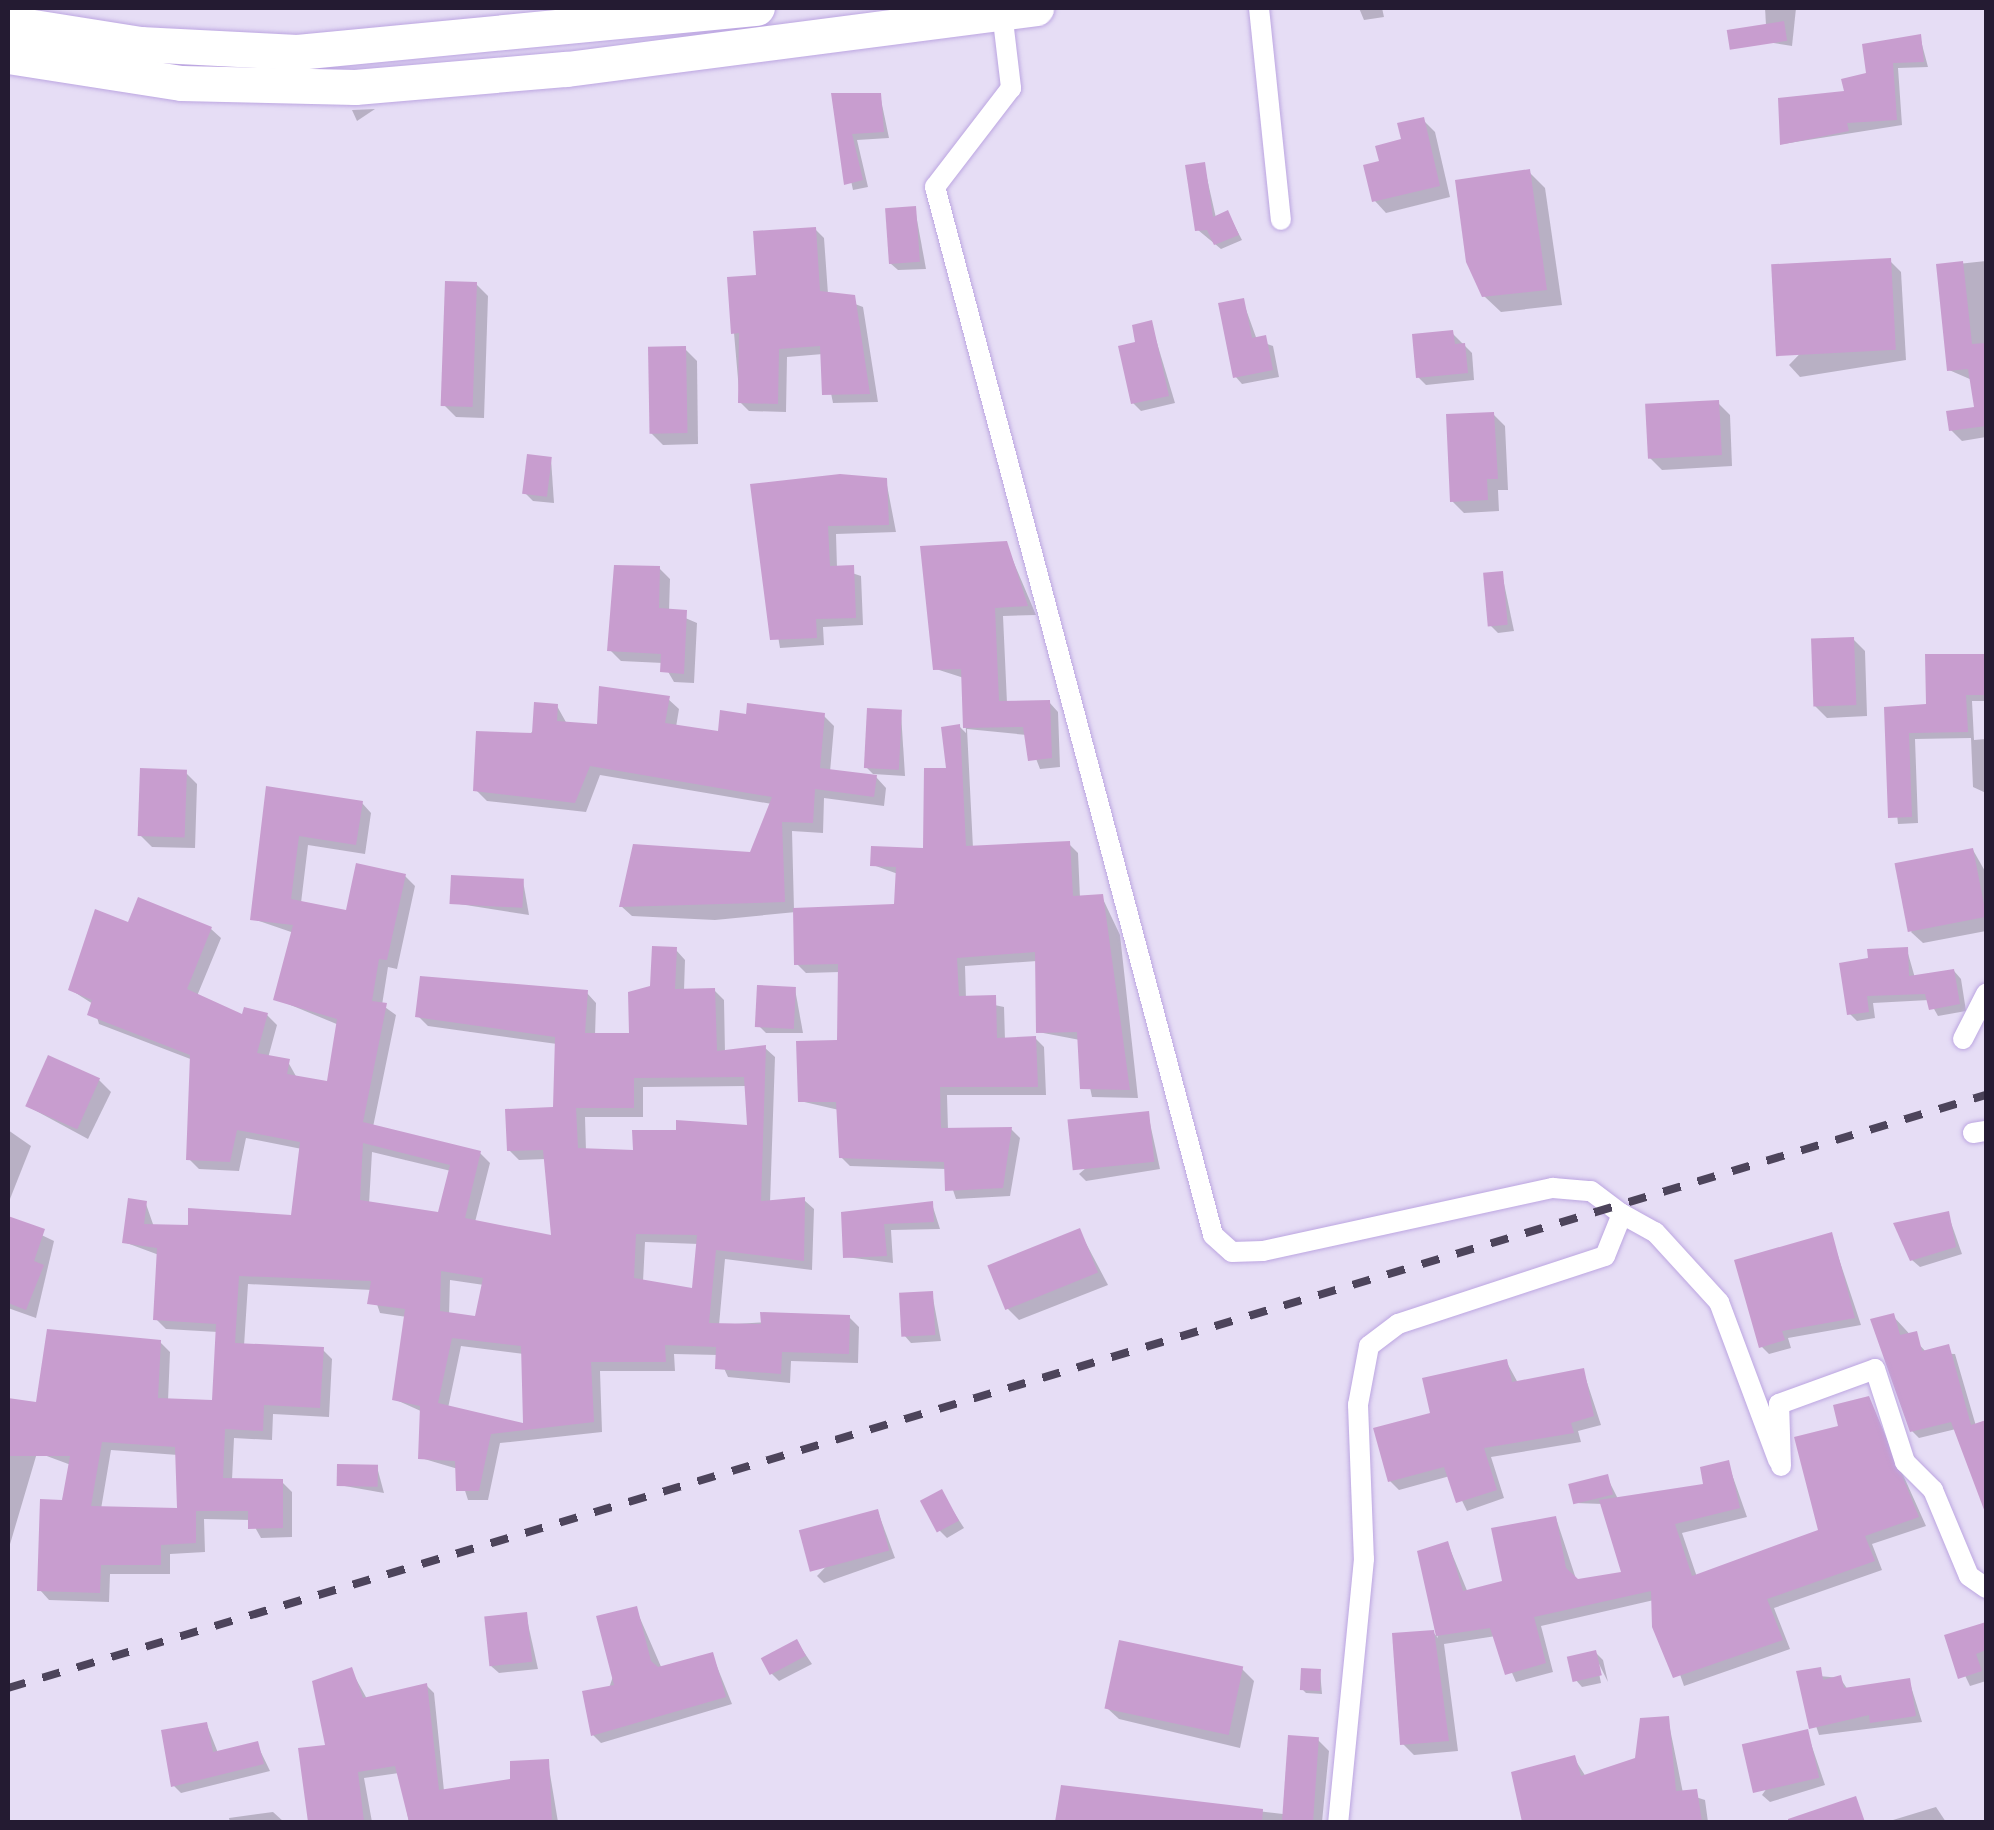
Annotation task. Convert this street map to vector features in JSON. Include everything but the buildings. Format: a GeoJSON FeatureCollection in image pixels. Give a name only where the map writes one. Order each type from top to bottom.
{"type":"FeatureCollection","features":[{"type":"Feature","properties":{"kind":"highway"},"geometry":{"type":"LineString","coordinates":[[8,23],[140,44],[297,52],[757,8]]}},
{"type":"Feature","properties":{"kind":"highway"},"geometry":{"type":"LineString","coordinates":[[8,56],[180,83],[354,87],[568,69],[1019,10]]}},
{"type":"Feature","properties":{"kind":"street"},"geometry":{"type":"LineString","coordinates":[[1259,8],[1280,220]]}},
{"type":"Feature","properties":{"kind":"street"},"geometry":{"type":"LineString","coordinates":[[1019,10],[1012,88],[935,187],[1213,1235],[1232,1252],[1263,1251],[1552,1188],[1591,1191],[1655,1232],[1719,1302],[1781,1466],[1779,1404],[1874,1369],[1905,1462],[1933,1490],[1969,1576],[1986,1588]]}},
{"type":"Feature","properties":{"kind":"street"},"geometry":{"type":"LineString","coordinates":[[1963,1039],[1986,994]]}},
{"type":"Feature","properties":{"kind":"street"},"geometry":{"type":"LineString","coordinates":[[1338,1822],[1364,1559],[1358,1406],[1368,1346],[1398,1324],[1605,1256],[1622,1214]]}},
{"type":"Feature","properties":{"kind":"railway"},"geometry":{"type":"LineString","coordinates":[[8,1688],[1986,1095]]}}]}
